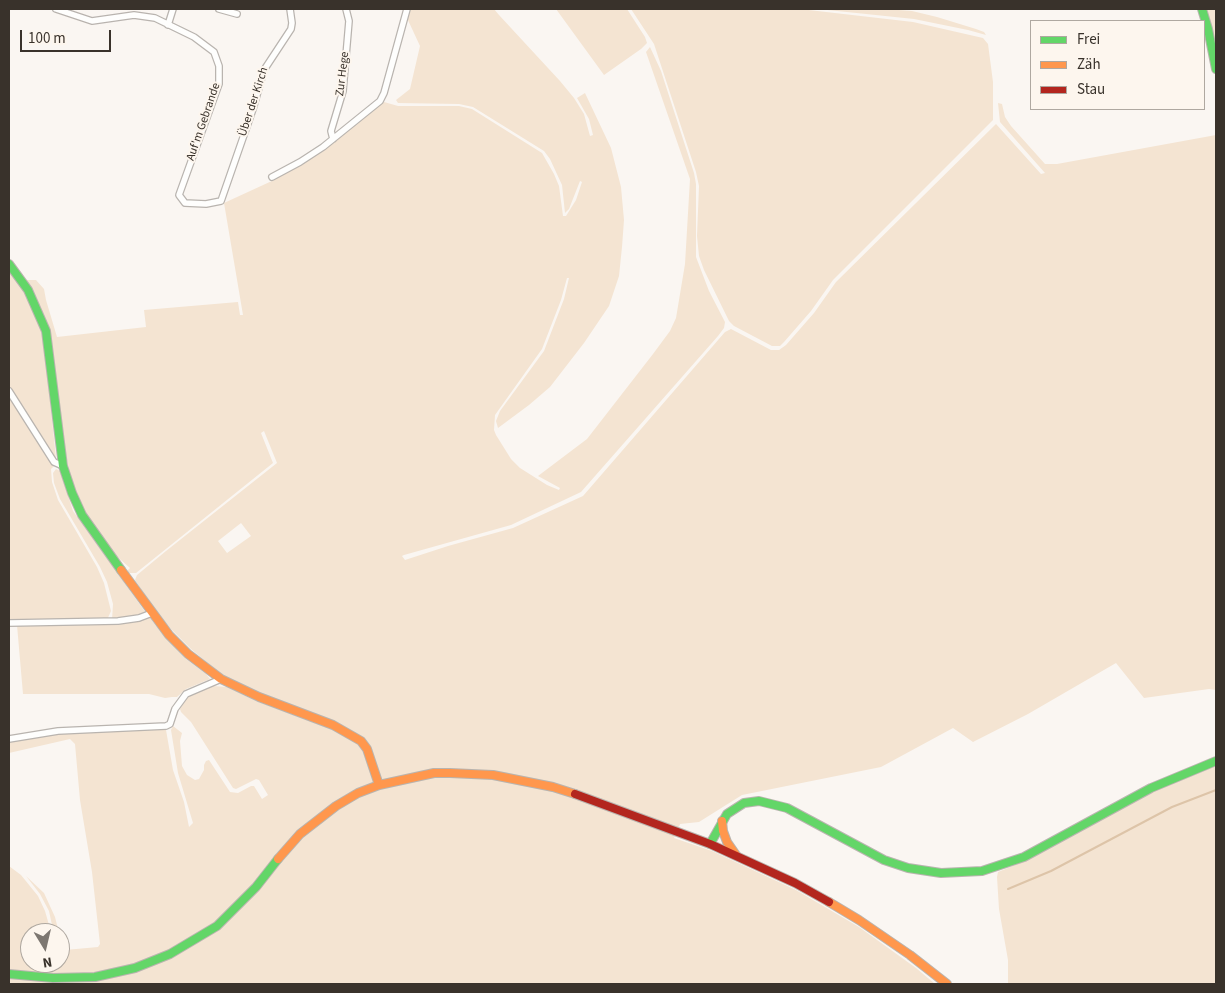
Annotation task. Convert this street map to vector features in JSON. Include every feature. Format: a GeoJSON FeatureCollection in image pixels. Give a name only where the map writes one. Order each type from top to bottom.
{"type":"FeatureCollection","features":[{"type":"Feature","properties":{"kind":"street","name":"Auf'm Gebrande"},"geometry":{"type":"LineString","coordinates":[[56,9],[86,20],[140,15],[155,18],[194,37],[214,52],[219,66],[219,84],[179,195],[185,203],[206,204],[222,201]]}},
{"type":"Feature","properties":{"kind":"street"},"geometry":{"type":"LineString","coordinates":[[168,25],[173,9]]}},
{"type":"Feature","properties":{"kind":"street"},"geometry":{"type":"LineString","coordinates":[[219,9],[237,14]]}},
{"type":"Feature","properties":{"kind":"street","name":"Über der Kirch"},"geometry":{"type":"LineString","coordinates":[[222,201],[264,70],[292,29],[290,9]]}},
{"type":"Feature","properties":{"kind":"street","name":"Zur Hege"},"geometry":{"type":"LineString","coordinates":[[333,139],[331,131],[343,91],[349,21],[346,9]]}},
{"type":"Feature","properties":{"kind":"street"},"geometry":{"type":"LineString","coordinates":[[272,177],[300,162],[333,139],[380,101],[384,93],[407,9]]}},
{"type":"Feature","properties":{"kind":"street"},"geometry":{"type":"LineString","coordinates":[[1202,9],[1216,69]]}},
{"type":"Feature","properties":{"kind":"street"},"geometry":{"type":"LineString","coordinates":[[9,264],[28,290],[46,331],[63,466],[72,494],[82,515],[152,613],[169,635],[188,654],[221,679],[244,691],[333,725],[361,741],[367,749],[379,785]]}},
{"type":"Feature","properties":{"kind":"street"},"geometry":{"type":"LineString","coordinates":[[9,391],[54,462],[63,466]]}},
{"type":"Feature","properties":{"kind":"street"},"geometry":{"type":"LineString","coordinates":[[9,623],[109,622],[139,618],[152,613]]}},
{"type":"Feature","properties":{"kind":"street"},"geometry":{"type":"LineString","coordinates":[[9,739],[58,731],[166,726],[170,724],[175,709],[186,694],[221,679]]}},
{"type":"Feature","properties":{"kind":"street"},"geometry":{"type":"LineString","coordinates":[[710,844],[722,821],[733,809],[753,801],[768,802],[786,808],[884,860],[925,872],[964,874],[996,867],[1024,857],[1151,788],[1216,761]]}},
{"type":"Feature","properties":{"kind":"street"},"geometry":{"type":"LineString","coordinates":[[9,974],[53,978],[95,977],[135,968],[170,954],[217,926],[256,886],[300,834],[336,806],[358,793],[379,785],[434,773],[493,775],[546,785],[590,798],[710,844],[795,883],[859,920],[948,984]]}},
{"type":"Feature","properties":{"kind":"street"},"geometry":{"type":"LineString","coordinates":[[722,821],[727,842],[736,856]]}},
{"type":"Feature","properties":{"kind":"shaded area"},"geometry":{"type":"Polygon","coordinates":[[[409,9],[494,9],[574,98],[584,114],[590,136],[593,135],[589,119],[577,98],[585,93],[611,148],[621,187],[624,220],[622,247],[619,276],[609,306],[584,343],[550,387],[498,428],[496,421],[500,411],[544,351],[564,299],[569,278],[567,278],[561,300],[542,349],[495,415],[494,430],[496,435],[511,459],[520,468],[547,485],[559,490],[560,488],[538,476],[587,439],[670,331],[676,318],[685,264],[690,179],[646,52],[650,47],[661,71],[694,173],[696,184],[696,257],[709,291],[725,322],[724,328],[718,336],[581,492],[511,525],[404,555],[402,556],[405,560],[513,528],[583,496],[725,332],[731,329],[771,350],[779,350],[786,345],[814,313],[836,282],[996,124],[1041,174],[1045,173],[1000,122],[998,103],[1002,104],[1005,117],[1011,126],[1045,164],[1057,164],[1216,135],[1216,690],[1209,689],[1144,698],[1116,663],[1028,714],[973,742],[953,728],[881,767],[742,795],[699,822],[680,824],[674,838],[712,851],[796,890],[859,927],[935,984],[9,984],[9,866],[21,875],[38,896],[48,923],[20,923],[20,973],[70,973],[70,950],[98,947],[100,944],[92,872],[80,800],[75,744],[70,739],[9,753],[9,742],[26,738],[95,730],[166,730],[173,770],[184,802],[189,827],[193,823],[178,773],[171,730],[173,726],[182,733],[180,741],[182,766],[187,775],[195,780],[199,779],[206,761],[209,760],[230,792],[238,793],[254,786],[262,799],[268,795],[259,780],[256,779],[236,789],[233,788],[191,722],[181,712],[180,709],[186,698],[213,686],[227,687],[256,701],[331,729],[337,724],[249,689],[222,675],[172,630],[156,612],[135,580],[137,575],[166,551],[277,463],[264,431],[261,433],[273,463],[136,573],[128,573],[130,568],[113,553],[79,502],[71,482],[40,309],[26,280],[36,280],[44,289],[57,337],[146,327],[144,310],[238,302],[240,315],[243,315],[224,203],[274,180],[384,102],[398,106],[459,106],[472,109],[542,153],[559,186],[563,216],[566,216],[576,200],[582,182],[580,181],[569,209],[565,213],[562,185],[550,159],[544,151],[473,107],[459,104],[398,103],[396,100],[410,89],[420,46],[407,18],[409,9]],[[241,523],[218,541],[227,553],[251,536],[241,523]]]}},
{"type":"Feature","properties":{"kind":"shaded area"},"geometry":{"type":"Polygon","coordinates":[[[556,9],[627,9],[647,43],[604,75],[556,9]]]}},
{"type":"Feature","properties":{"kind":"shaded area"},"geometry":{"type":"Polygon","coordinates":[[[631,9],[800,9],[913,22],[983,38],[988,44],[993,82],[993,120],[833,280],[811,311],[784,342],[780,346],[772,346],[734,326],[729,321],[704,270],[699,256],[697,236],[699,186],[696,172],[654,44],[631,9]]]}},
{"type":"Feature","properties":{"kind":"shaded area"},"geometry":{"type":"Polygon","coordinates":[[[818,9],[912,11],[976,29],[984,32],[986,35],[914,19],[818,9]]]}},
{"type":"Feature","properties":{"kind":"shaded area"},"geometry":{"type":"Polygon","coordinates":[[[1206,9],[1216,9],[1216,42],[1214,40],[1206,9]]]}},
{"type":"Feature","properties":{"kind":"shaded area"},"geometry":{"type":"Polygon","coordinates":[[[9,271],[25,292],[40,325],[45,353],[56,458],[51,469],[52,482],[58,500],[97,567],[104,583],[111,611],[107,620],[9,621],[9,271]]]}},
{"type":"Feature","properties":{"kind":"shaded area"},"geometry":{"type":"Polygon","coordinates":[[[56,469],[60,471],[73,511],[146,613],[130,618],[112,620],[113,604],[107,582],[60,499],[54,483],[53,473],[56,469]]]}},
{"type":"Feature","properties":{"kind":"shaded area"},"geometry":{"type":"Polygon","coordinates":[[[150,616],[166,638],[186,659],[210,679],[186,689],[177,697],[165,698],[149,694],[23,694],[17,625],[59,624],[150,616]]]}},
{"type":"Feature","properties":{"kind":"shaded area"},"geometry":{"type":"Polygon","coordinates":[[[1216,766],[1216,984],[1008,984],[1008,960],[999,909],[998,872],[1025,861],[1152,792],[1216,766]]]}},
{"type":"Feature","properties":{"kind":"shaded area"},"geometry":{"type":"Polygon","coordinates":[[[26,876],[44,893],[56,923],[52,923],[49,911],[40,894],[26,876]]]}},
{"type":"Feature","properties":{"kind":"waterway"},"geometry":{"type":"LineString","coordinates":[[1008,889],[1051,871],[1172,807],[1216,790]]}},
{"type":"Feature","properties":{"kind":"traffic: fast"},"geometry":{"type":"LineString","coordinates":[[1202,9],[1216,69]]}},
{"type":"Feature","properties":{"kind":"traffic: fast"},"geometry":{"type":"LineString","coordinates":[[9,264],[28,290],[46,331],[63,466],[72,493],[82,515],[121,570]]}},
{"type":"Feature","properties":{"kind":"traffic: fast"},"geometry":{"type":"LineString","coordinates":[[710,844],[727,814],[744,803],[759,801],[787,808],[884,860],[908,868],[941,873],[982,871],[1024,857],[1151,788],[1216,761]]}},
{"type":"Feature","properties":{"kind":"traffic: fast"},"geometry":{"type":"LineString","coordinates":[[9,974],[53,978],[95,977],[135,968],[170,954],[217,926],[256,887],[278,859]]}},
{"type":"Feature","properties":{"kind":"traffic: slow"},"geometry":{"type":"LineString","coordinates":[[121,570],[169,635],[188,654],[221,679],[259,697],[333,725],[361,741],[367,749],[379,785]]}},
{"type":"Feature","properties":{"kind":"traffic: slow"},"geometry":{"type":"LineString","coordinates":[[278,859],[300,834],[336,806],[358,793],[379,785],[434,773],[450,773],[493,775],[553,787],[575,794]]}},
{"type":"Feature","properties":{"kind":"traffic: slow"},"geometry":{"type":"LineString","coordinates":[[722,821],[727,842],[736,855]]}},
{"type":"Feature","properties":{"kind":"traffic: slow"},"geometry":{"type":"LineString","coordinates":[[829,902],[910,955],[947,984]]}},
{"type":"Feature","properties":{"kind":"traffic: jam"},"geometry":{"type":"LineString","coordinates":[[575,794],[710,844],[795,883],[829,902]]}}]}
